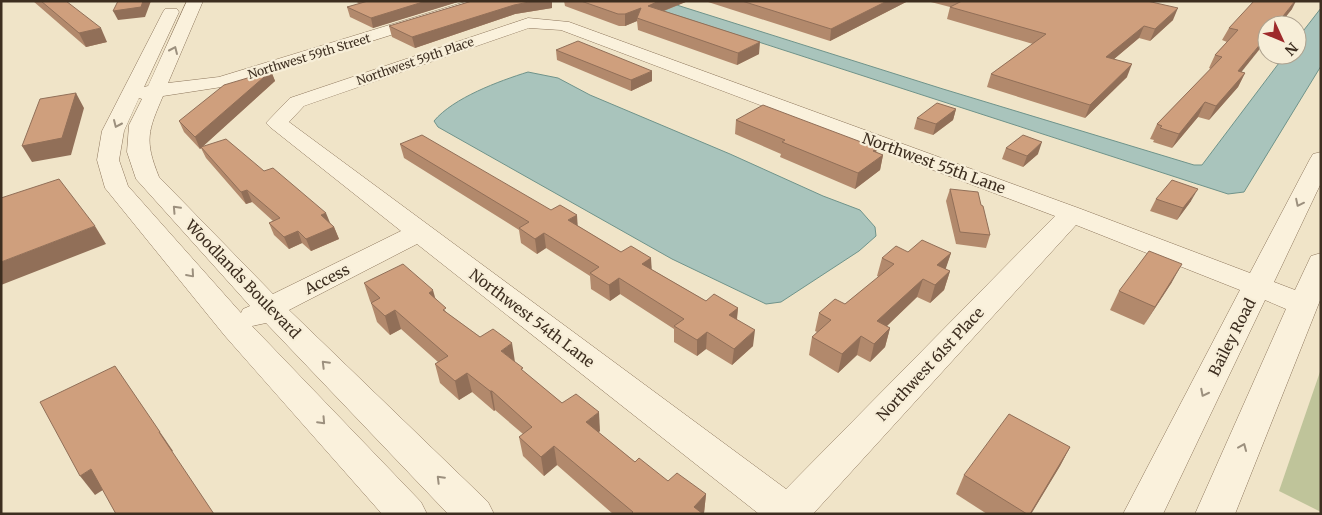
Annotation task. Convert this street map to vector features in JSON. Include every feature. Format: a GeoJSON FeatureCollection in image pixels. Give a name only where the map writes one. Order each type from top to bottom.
{"type":"FeatureCollection","features":[{"type":"Feature","properties":{"kind":"street","name":"Woodlands Boulevard"},"geometry":{"type":"LineString","coordinates":[[176,1],[143,93],[138,152],[148,179],[269,308],[474,514]]}},
{"type":"Feature","properties":{"kind":"street","name":"Woodlands Boulevard"},"geometry":{"type":"LineString","coordinates":[[195,1],[143,93],[113,132],[108,160],[117,188],[234,325],[407,514]]}},
{"type":"Feature","properties":{"kind":"street","name":"Northwest 59th Street"},"geometry":{"type":"LineString","coordinates":[[143,93],[221,82],[485,1]]}},
{"type":"Feature","properties":{"kind":"street","name":"Northwest 59th Place"},"geometry":{"type":"LineString","coordinates":[[277,123],[297,102],[528,23],[563,26]]}},
{"type":"Feature","properties":{"kind":"street","name":"Northwest 55th Lane"},"geometry":{"type":"LineString","coordinates":[[563,26],[1072,214],[1303,304]]}},
{"type":"Feature","properties":{"kind":"street","name":"Northwest 54th Lane"},"geometry":{"type":"LineString","coordinates":[[277,123],[788,514]]}},
{"type":"Feature","properties":{"kind":"street","name":"Bailey Road"},"geometry":{"type":"LineString","coordinates":[[1143,514],[1321,160]]}},
{"type":"Feature","properties":{"kind":"street","name":"Northwest 61st Place"},"geometry":{"type":"LineString","coordinates":[[788,514],[1072,214]]}},
{"type":"Feature","properties":{"kind":"street","name":"Access"},"geometry":{"type":"LineString","coordinates":[[234,325],[420,232]]}},
{"type":"Feature","properties":{"kind":"street"},"geometry":{"type":"LineString","coordinates":[[1215,514],[1321,262]]}},
{"type":"Feature","properties":{"kind":"green space"},"geometry":{"type":"Polygon","coordinates":[[[1321,369],[1321,512],[1279,491],[1321,369]]]}},
{"type":"Feature","properties":{"kind":"water"},"geometry":{"type":"Polygon","coordinates":[[[632,1],[664,1],[943,89],[1194,165],[1202,165],[1277,65],[1307,65],[1307,26],[1321,8],[1321,66],[1244,192],[1228,194],[632,1]]]}},
{"type":"Feature","properties":{"kind":"water"},"geometry":{"type":"Polygon","coordinates":[[[528,72],[558,78],[590,95],[730,154],[823,196],[860,210],[875,227],[876,236],[859,251],[781,302],[766,304],[672,259],[438,127],[434,121],[453,105],[477,91],[528,72]]]}},
{"type":"Feature","properties":{"kind":"building"},"geometry":{"type":"Polygon","coordinates":[[[41,1],[66,1],[101,28],[79,33],[41,1]]]}},
{"type":"Feature","properties":{"kind":"building"},"geometry":{"type":"Polygon","coordinates":[[[118,1],[143,1],[141,7],[113,11],[118,1]]]}},
{"type":"Feature","properties":{"kind":"building"},"geometry":{"type":"Polygon","coordinates":[[[368,1],[426,1],[371,18],[347,7],[368,1]]]}},
{"type":"Feature","properties":{"kind":"building"},"geometry":{"type":"Polygon","coordinates":[[[472,1],[534,1],[514,5],[412,37],[389,26],[472,1]]]}},
{"type":"Feature","properties":{"kind":"building"},"geometry":{"type":"Polygon","coordinates":[[[581,1],[659,1],[648,6],[760,42],[738,53],[637,18],[641,8],[625,14],[618,14],[581,1]]]}},
{"type":"Feature","properties":{"kind":"building"},"geometry":{"type":"Polygon","coordinates":[[[742,1],[887,1],[831,29],[742,1]]]}},
{"type":"Feature","properties":{"kind":"building"},"geometry":{"type":"Polygon","coordinates":[[[962,1],[1147,1],[1178,8],[1155,29],[1144,26],[1106,57],[1132,64],[1090,105],[991,74],[1046,34],[950,7],[962,1]]]}},
{"type":"Feature","properties":{"kind":"building"},"geometry":{"type":"Polygon","coordinates":[[[1254,1],[1295,1],[1284,15],[1257,15],[1257,48],[1238,71],[1245,73],[1216,106],[1205,102],[1179,134],[1160,128],[1162,126],[1157,124],[1222,57],[1215,55],[1238,30],[1229,28],[1254,1]]]}},
{"type":"Feature","properties":{"kind":"building"},"geometry":{"type":"Polygon","coordinates":[[[578,41],[652,71],[631,80],[556,50],[578,41]]]}},
{"type":"Feature","properties":{"kind":"building"},"geometry":{"type":"Polygon","coordinates":[[[271,71],[195,137],[179,121],[224,85],[271,71]]]}},
{"type":"Feature","properties":{"kind":"building"},"geometry":{"type":"Polygon","coordinates":[[[76,93],[62,138],[22,146],[40,99],[76,93]]]}},
{"type":"Feature","properties":{"kind":"building"},"geometry":{"type":"Polygon","coordinates":[[[937,103],[956,109],[936,124],[917,118],[937,103]]]}},
{"type":"Feature","properties":{"kind":"building"},"geometry":{"type":"Polygon","coordinates":[[[763,105],[877,148],[873,151],[883,155],[858,173],[782,142],[785,140],[736,120],[763,105]]]}},
{"type":"Feature","properties":{"kind":"building"},"geometry":{"type":"Polygon","coordinates":[[[422,135],[551,210],[560,205],[577,215],[568,220],[621,252],[631,246],[651,258],[642,264],[706,301],[714,294],[738,308],[729,315],[755,330],[734,349],[707,332],[697,340],[674,326],[684,319],[619,278],[609,285],[590,273],[599,267],[544,233],[535,239],[519,228],[529,222],[400,144],[422,135]]]}},
{"type":"Feature","properties":{"kind":"building"},"geometry":{"type":"Polygon","coordinates":[[[1023,135],[1042,142],[1027,156],[1006,148],[1023,135]]]}},
{"type":"Feature","properties":{"kind":"building"},"geometry":{"type":"Polygon","coordinates":[[[226,139],[264,171],[273,168],[326,213],[321,215],[334,227],[306,239],[298,231],[284,237],[269,223],[280,218],[247,190],[241,192],[201,147],[226,139]]]}},
{"type":"Feature","properties":{"kind":"building"},"geometry":{"type":"Polygon","coordinates":[[[59,179],[95,226],[1,262],[1,198],[59,179]]]}},
{"type":"Feature","properties":{"kind":"building"},"geometry":{"type":"Polygon","coordinates":[[[1172,180],[1198,189],[1183,208],[1156,199],[1172,180]]]}},
{"type":"Feature","properties":{"kind":"building"},"geometry":{"type":"Polygon","coordinates":[[[950,189],[978,192],[990,235],[960,232],[950,189]]]}},
{"type":"Feature","properties":{"kind":"building"},"geometry":{"type":"Polygon","coordinates":[[[922,240],[951,253],[937,265],[950,271],[935,285],[923,279],[877,321],[890,328],[874,344],[861,336],[842,354],[812,337],[831,320],[819,313],[835,299],[845,304],[894,264],[882,258],[896,246],[908,252],[922,240]]]}},
{"type":"Feature","properties":{"kind":"building"},"geometry":{"type":"Polygon","coordinates":[[[1149,251],[1182,264],[1155,307],[1119,291],[1149,251]]]}},
{"type":"Feature","properties":{"kind":"building"},"geometry":{"type":"Polygon","coordinates":[[[403,264],[433,290],[429,293],[446,308],[443,310],[480,337],[493,329],[512,343],[501,351],[562,403],[576,394],[599,412],[586,422],[635,462],[639,458],[668,481],[677,473],[706,494],[694,507],[703,514],[631,514],[633,512],[554,446],[541,457],[519,437],[532,427],[492,391],[467,373],[455,381],[435,364],[448,356],[395,310],[385,316],[371,303],[380,298],[364,283],[403,264]]]}},
{"type":"Feature","properties":{"kind":"building"},"geometry":{"type":"Polygon","coordinates":[[[115,366],[214,514],[116,514],[91,469],[80,476],[40,402],[115,366]]]}},
{"type":"Feature","properties":{"kind":"building"},"geometry":{"type":"Polygon","coordinates":[[[1009,414],[1070,447],[1030,514],[1027,514],[964,475],[1009,414]]]}}]}
